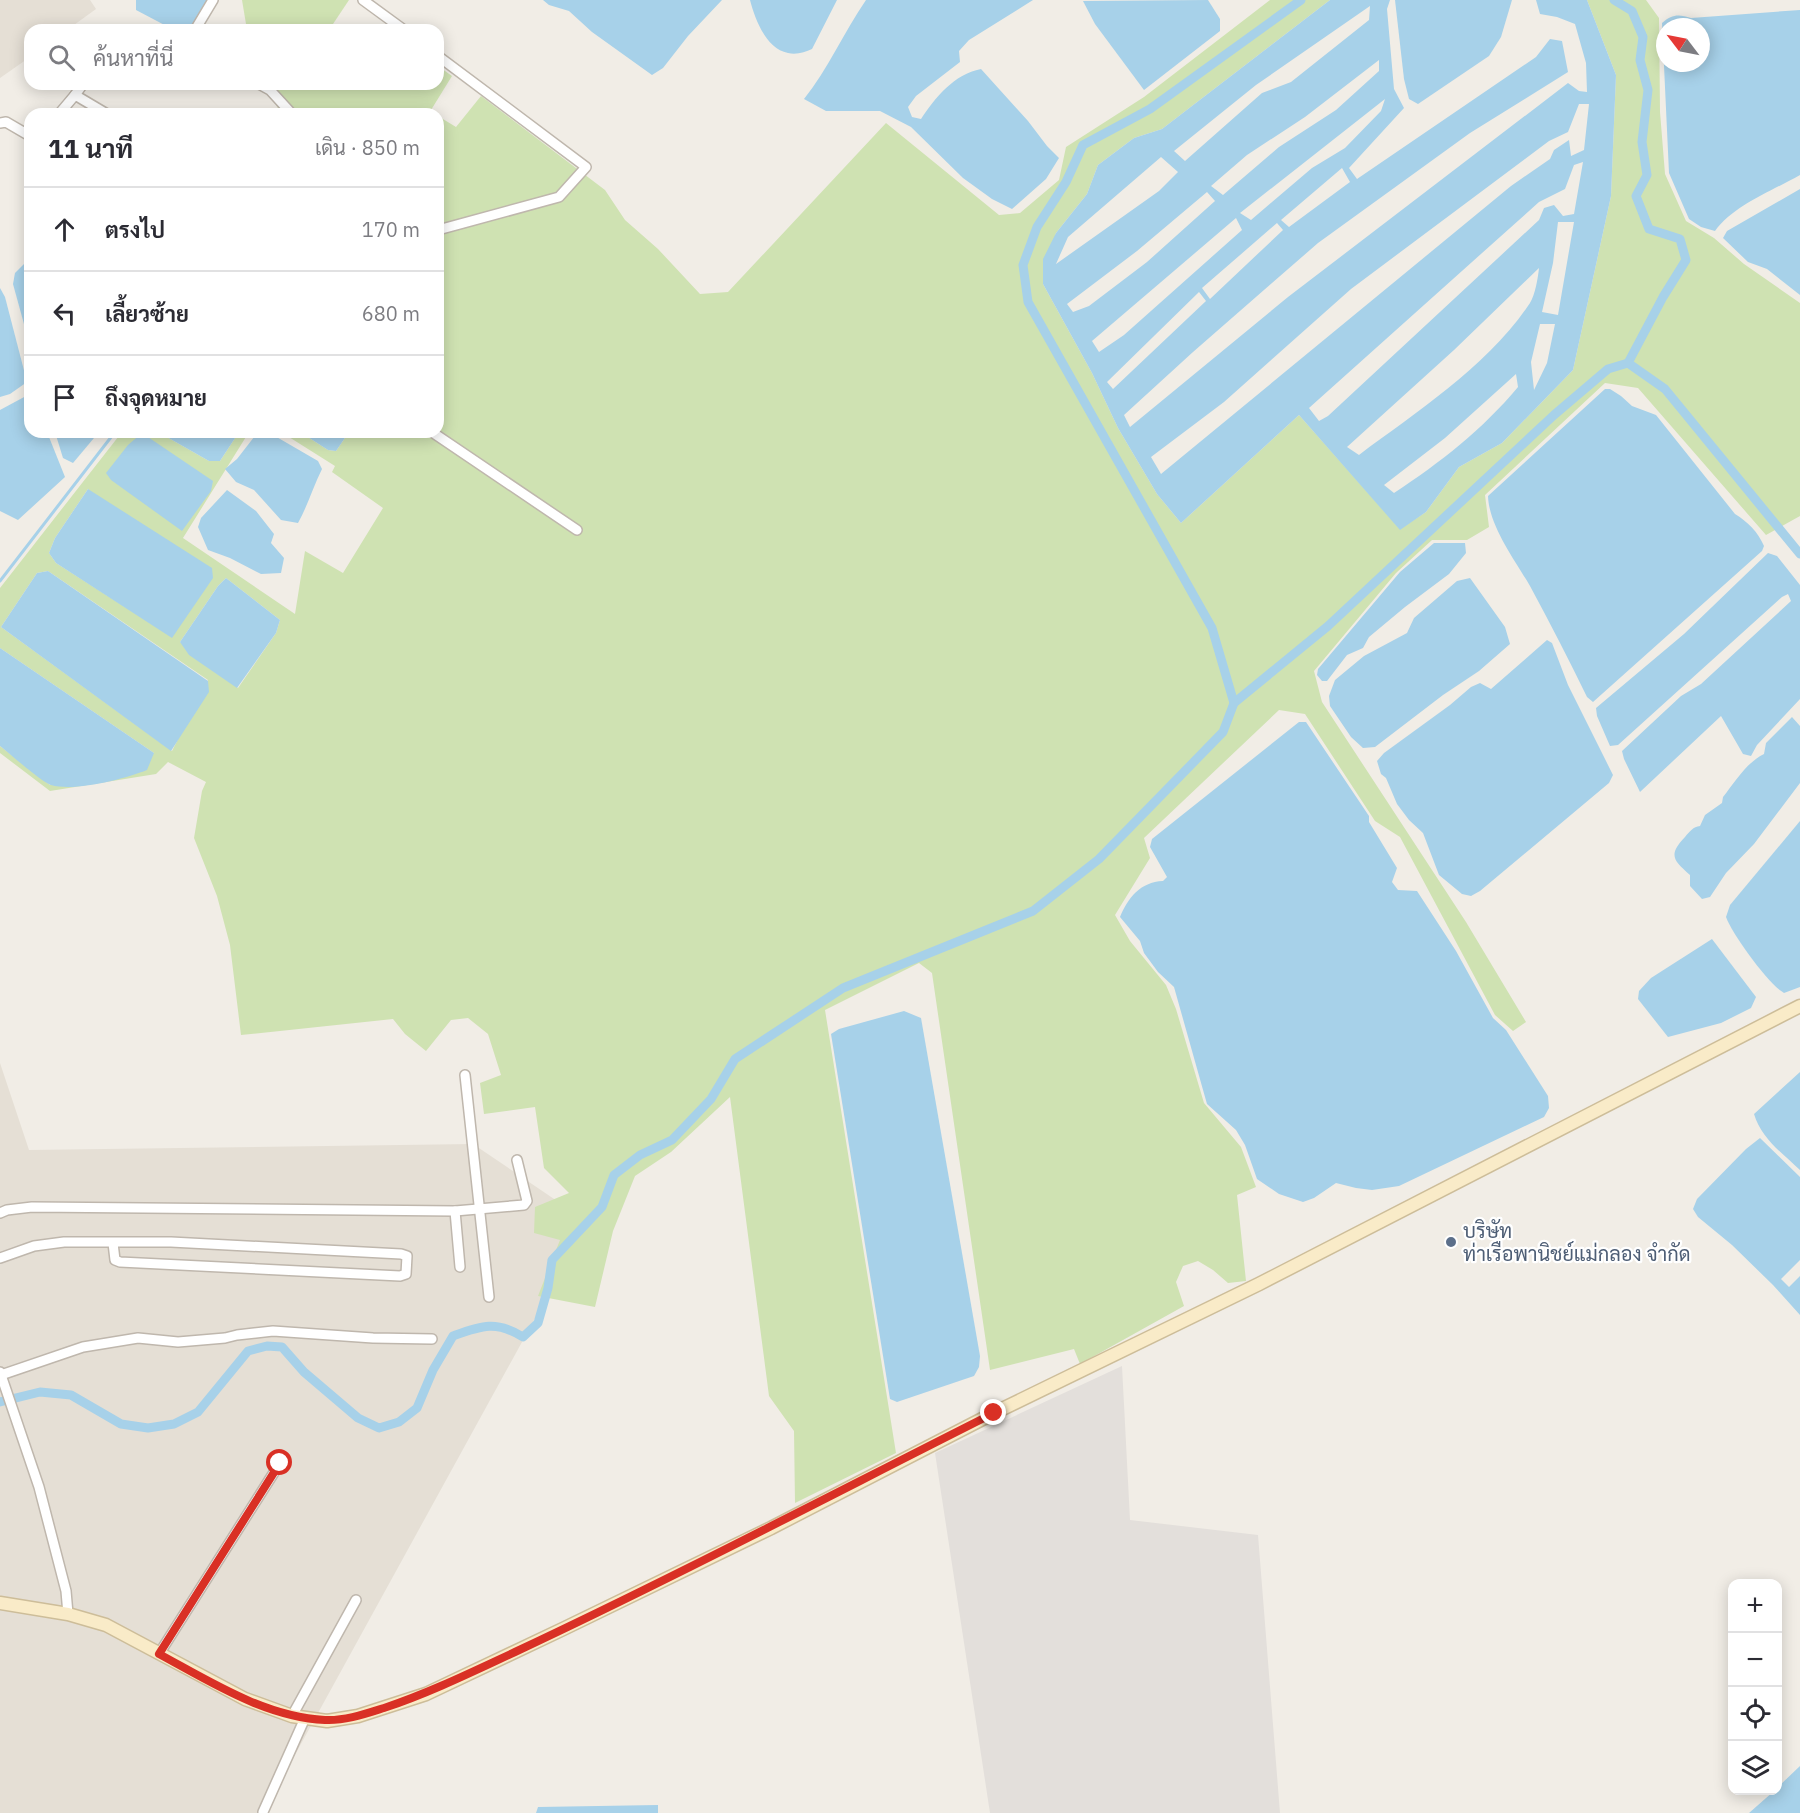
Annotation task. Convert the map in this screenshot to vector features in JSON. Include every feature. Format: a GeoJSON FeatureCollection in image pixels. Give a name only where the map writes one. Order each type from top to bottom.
{"type":"FeatureCollection","features":[{"type":"Feature","properties":{"kind":"street"},"geometry":{"type":"LineString","coordinates":[[199,24],[213,0]]}},
{"type":"Feature","properties":{"kind":"street"},"geometry":{"type":"LineString","coordinates":[[363,0],[396,24]]}},
{"type":"Feature","properties":{"kind":"street"},"geometry":{"type":"LineString","coordinates":[[444,60],[586,167],[559,197],[444,228]]}},
{"type":"Feature","properties":{"kind":"street"},"geometry":{"type":"LineString","coordinates":[[63,108],[79,90]]}},
{"type":"Feature","properties":{"kind":"street"},"geometry":{"type":"LineString","coordinates":[[270,90],[286,108]]}},
{"type":"Feature","properties":{"kind":"street"},"geometry":{"type":"LineString","coordinates":[[75,95],[97,108]]}},
{"type":"Feature","properties":{"kind":"street"},"geometry":{"type":"LineString","coordinates":[[0,123],[6,122],[24,132]]}},
{"type":"Feature","properties":{"kind":"street"},"geometry":{"type":"LineString","coordinates":[[441,438],[577,530]]}},
{"type":"Feature","properties":{"kind":"street"},"geometry":{"type":"LineString","coordinates":[[0,1603],[68,1614],[106,1625],[245,1699],[291,1716],[327,1720],[358,1716],[426,1694],[771,1528],[984,1418],[1259,1284],[1800,1006]]}},
{"type":"Feature","properties":{"kind":"street"},"geometry":{"type":"LineString","coordinates":[[465,1075],[489,1297]]}},
{"type":"Feature","properties":{"kind":"street"},"geometry":{"type":"LineString","coordinates":[[0,1214],[7,1210],[32,1207],[480,1210],[525,1204],[517,1160]]}},
{"type":"Feature","properties":{"kind":"street"},"geometry":{"type":"LineString","coordinates":[[455,1211],[460,1267]]}},
{"type":"Feature","properties":{"kind":"street"},"geometry":{"type":"LineString","coordinates":[[0,1258],[34,1246],[64,1242],[171,1242],[401,1254],[407,1256],[406,1274],[400,1276],[120,1262],[115,1260],[113,1243]]}},
{"type":"Feature","properties":{"kind":"street"},"geometry":{"type":"LineString","coordinates":[[68,1614],[66,1590],[39,1487],[1,1375],[83,1347],[138,1338],[178,1342],[273,1331],[373,1338],[432,1339]]}},
{"type":"Feature","properties":{"kind":"street"},"geometry":{"type":"LineString","coordinates":[[159,1654],[280,1463]]}},
{"type":"Feature","properties":{"kind":"street"},"geometry":{"type":"LineString","coordinates":[[291,1716],[356,1600]]}},
{"type":"Feature","properties":{"kind":"street"},"geometry":{"type":"LineString","coordinates":[[263,1812],[305,1718]]}},
{"type":"Feature","properties":{"kind":"shaded area"},"geometry":{"type":"Polygon","coordinates":[[[0,0],[90,0],[96,9],[75,24],[24,24],[24,61],[0,78],[0,0]]]}},
{"type":"Feature","properties":{"kind":"shaded area"},"geometry":{"type":"Polygon","coordinates":[[[0,1063],[29,1150],[473,1144],[588,1222],[263,1813],[0,1813],[0,1063]]]}},
{"type":"Feature","properties":{"kind":"shaded area"},"geometry":{"type":"Polygon","coordinates":[[[1122,1366],[1130,1520],[1258,1535],[1280,1813],[990,1813],[935,1453],[1122,1366]]]}},
{"type":"Feature","properties":{"kind":"green space"},"geometry":{"type":"Polygon","coordinates":[[[242,0],[349,0],[333,24],[246,24],[242,0]]]}},
{"type":"Feature","properties":{"kind":"green space"},"geometry":{"type":"Polygon","coordinates":[[[1270,0],[1330,0],[1162,129],[1134,138],[1098,165],[1087,194],[1056,233],[1043,284],[1092,373],[1118,428],[1157,494],[1181,523],[1299,415],[1400,529],[1426,512],[1459,467],[1502,443],[1573,370],[1611,196],[1616,75],[1587,0],[1646,0],[1659,18],[1656,18],[1656,72],[1660,72],[1665,174],[1686,221],[1714,238],[1744,264],[1800,303],[1800,516],[1766,535],[1638,388],[1605,383],[1485,495],[1489,527],[1467,540],[1432,540],[1396,573],[1314,671],[1322,702],[1466,922],[1526,1022],[1513,1031],[1495,1015],[1400,837],[1375,821],[1305,714],[1279,710],[1144,838],[1150,858],[1115,915],[1130,941],[1166,985],[1176,1009],[1204,1103],[1241,1147],[1256,1187],[1237,1195],[1246,1281],[1228,1283],[1198,1261],[1183,1266],[1176,1282],[1184,1306],[1080,1364],[1074,1349],[990,1370],[932,973],[919,963],[825,1010],[896,1453],[795,1503],[794,1431],[769,1396],[730,1097],[671,1152],[635,1176],[613,1231],[595,1307],[538,1296],[560,1240],[534,1233],[535,1207],[569,1193],[544,1168],[535,1107],[484,1114],[480,1083],[501,1075],[488,1034],[468,1018],[451,1020],[426,1051],[405,1034],[393,1019],[241,1035],[230,945],[217,896],[194,838],[202,791],[206,782],[168,762],[156,774],[50,791],[0,753],[0,746],[50,785],[154,753],[0,648],[0,588],[117,438],[169,438],[209,461],[220,461],[235,438],[245,438],[183,538],[295,614],[305,551],[343,573],[383,508],[332,472],[335,466],[291,438],[309,438],[328,450],[336,451],[345,438],[444,438],[444,120],[456,127],[481,96],[605,190],[625,220],[658,249],[700,294],[728,292],[886,123],[999,215],[1020,213],[1059,180],[1066,147],[1144,97],[1270,0]],[[88,489],[55,538],[49,553],[56,563],[172,637],[88,489]],[[48,571],[37,573],[1,627],[172,751],[208,680],[48,571]],[[226,578],[218,586],[180,642],[238,688],[276,633],[280,620],[226,578]]]}},
{"type":"Feature","properties":{"kind":"green space"},"geometry":{"type":"Polygon","coordinates":[[[444,70],[452,76],[444,89],[444,70]]]}},
{"type":"Feature","properties":{"kind":"green space"},"geometry":{"type":"Polygon","coordinates":[[[268,90],[443,90],[432,108],[278,108],[268,90]]]}},
{"type":"Feature","properties":{"kind":"water"},"geometry":{"type":"Polygon","coordinates":[[[136,0],[209,0],[195,24],[163,24],[136,10],[136,0]]]}},
{"type":"Feature","properties":{"kind":"water"},"geometry":{"type":"Polygon","coordinates":[[[543,0],[722,0],[688,36],[663,68],[652,75],[592,32],[569,11],[549,5],[543,0]]]}},
{"type":"Feature","properties":{"kind":"water"},"geometry":{"type":"Polygon","coordinates":[[[750,0],[837,0],[812,49],[795,54],[773,46],[758,24],[750,0]]]}},
{"type":"Feature","properties":{"kind":"water"},"geometry":{"type":"Polygon","coordinates":[[[866,0],[1033,0],[969,40],[959,51],[960,62],[916,96],[908,107],[912,117],[921,119],[932,103],[954,81],[981,69],[1059,158],[1046,179],[1012,209],[992,199],[963,178],[911,127],[880,111],[826,111],[804,99],[866,0]]]}},
{"type":"Feature","properties":{"kind":"water"},"geometry":{"type":"Polygon","coordinates":[[[1208,0],[1220,19],[1220,31],[1144,90],[1095,24],[1083,1],[1208,0]]]}},
{"type":"Feature","properties":{"kind":"water"},"geometry":{"type":"Polygon","coordinates":[[[1330,0],[1390,0],[1387,9],[1394,89],[1404,108],[1349,168],[1357,179],[1536,57],[1550,39],[1562,41],[1568,72],[1470,133],[1318,243],[1124,415],[1130,427],[1288,297],[1568,83],[1579,91],[1587,92],[1586,63],[1575,24],[1540,14],[1536,0],[1587,0],[1616,75],[1611,196],[1573,370],[1502,443],[1459,467],[1426,512],[1400,530],[1299,415],[1181,523],[1157,494],[1118,428],[1092,373],[1043,284],[1043,259],[1056,233],[1087,194],[1098,165],[1134,138],[1162,129],[1330,0]],[[1370,6],[1256,85],[1174,151],[1185,161],[1262,93],[1291,82],[1369,20],[1370,6]],[[1379,60],[1305,117],[1247,155],[1211,186],[1223,195],[1279,147],[1336,110],[1379,71],[1379,60]],[[1385,99],[1240,213],[1251,220],[1312,168],[1345,148],[1381,111],[1385,99]],[[1579,104],[1568,132],[1549,141],[1351,289],[1224,402],[1151,457],[1161,474],[1511,186],[1550,159],[1554,150],[1569,140],[1571,156],[1584,150],[1589,104],[1579,104]],[[1161,157],[1068,237],[1056,264],[1159,191],[1178,172],[1161,157]],[[1583,162],[1574,165],[1565,189],[1539,202],[1309,408],[1319,421],[1328,416],[1539,220],[1544,208],[1554,205],[1563,216],[1574,214],[1583,162]],[[1342,168],[1281,220],[1289,227],[1350,182],[1342,168]],[[1207,192],[1137,251],[1067,304],[1073,312],[1089,306],[1147,262],[1215,201],[1207,192]],[[1236,218],[1092,341],[1099,352],[1124,335],[1242,230],[1236,218]],[[1558,222],[1553,263],[1542,312],[1558,315],[1574,222],[1558,222]],[[1277,223],[1202,288],[1210,299],[1283,230],[1277,223]],[[1539,268],[1454,350],[1347,447],[1359,455],[1451,386],[1494,347],[1530,303],[1535,291],[1539,268]],[[1199,292],[1107,382],[1113,389],[1206,301],[1199,292]],[[1540,324],[1531,362],[1534,390],[1547,363],[1555,324],[1540,324]],[[1516,374],[1445,438],[1384,485],[1394,493],[1444,457],[1490,417],[1518,387],[1516,374]]]}},
{"type":"Feature","properties":{"kind":"water"},"geometry":{"type":"Polygon","coordinates":[[[1395,0],[1512,0],[1501,37],[1489,56],[1418,104],[1409,99],[1404,79],[1395,0]]]}},
{"type":"Feature","properties":{"kind":"water"},"geometry":{"type":"Polygon","coordinates":[[[1800,10],[1800,175],[1743,206],[1715,231],[1701,227],[1689,219],[1669,173],[1664,72],[1710,72],[1710,18],[1691,18],[1800,10]]]}},
{"type":"Feature","properties":{"kind":"water"},"geometry":{"type":"Polygon","coordinates":[[[1676,16],[1691,18],[1669,18],[1676,16]]]}},
{"type":"Feature","properties":{"kind":"water"},"geometry":{"type":"Polygon","coordinates":[[[1800,189],[1800,295],[1767,269],[1748,262],[1723,238],[1727,231],[1800,189]]]}},
{"type":"Feature","properties":{"kind":"water"},"geometry":{"type":"Polygon","coordinates":[[[24,264],[24,324],[13,284],[15,273],[24,264]]]}},
{"type":"Feature","properties":{"kind":"water"},"geometry":{"type":"Polygon","coordinates":[[[0,288],[5,297],[24,370],[24,384],[10,394],[0,397],[0,288]]]}},
{"type":"Feature","properties":{"kind":"water"},"geometry":{"type":"Polygon","coordinates":[[[1605,389],[1610,389],[1632,406],[1656,415],[1735,514],[1756,532],[1764,546],[1762,551],[1593,702],[1587,697],[1530,586],[1498,531],[1489,507],[1488,496],[1605,389]]]}},
{"type":"Feature","properties":{"kind":"water"},"geometry":{"type":"Polygon","coordinates":[[[24,397],[24,438],[49,438],[65,477],[18,520],[0,511],[0,410],[24,397]]]}},
{"type":"Feature","properties":{"kind":"water"},"geometry":{"type":"Polygon","coordinates":[[[57,438],[94,438],[73,463],[63,458],[57,438]]]}},
{"type":"Feature","properties":{"kind":"water"},"geometry":{"type":"Polygon","coordinates":[[[136,438],[149,438],[213,481],[211,491],[182,531],[111,480],[106,473],[136,438]]]}},
{"type":"Feature","properties":{"kind":"water"},"geometry":{"type":"Polygon","coordinates":[[[169,438],[235,438],[220,461],[209,461],[169,438]]]}},
{"type":"Feature","properties":{"kind":"water"},"geometry":{"type":"Polygon","coordinates":[[[253,438],[278,438],[318,461],[322,469],[298,523],[281,520],[254,490],[236,482],[225,469],[237,459],[253,438]]]}},
{"type":"Feature","properties":{"kind":"water"},"geometry":{"type":"Polygon","coordinates":[[[309,438],[345,438],[336,451],[328,450],[309,438]]]}},
{"type":"Feature","properties":{"kind":"water"},"geometry":{"type":"Polygon","coordinates":[[[88,489],[212,568],[213,578],[172,638],[56,563],[49,553],[55,538],[88,489]]]}},
{"type":"Feature","properties":{"kind":"water"},"geometry":{"type":"Polygon","coordinates":[[[227,490],[256,511],[274,534],[271,543],[284,558],[281,573],[261,574],[208,550],[198,527],[201,518],[227,490]]]}},
{"type":"Feature","properties":{"kind":"water"},"geometry":{"type":"Polygon","coordinates":[[[1434,543],[1465,543],[1466,553],[1449,574],[1369,637],[1363,648],[1347,655],[1327,681],[1322,681],[1317,675],[1318,669],[1400,572],[1434,543]]]}},
{"type":"Feature","properties":{"kind":"water"},"geometry":{"type":"Polygon","coordinates":[[[1768,553],[1777,556],[1800,585],[1800,699],[1757,745],[1751,756],[1743,754],[1721,716],[1640,792],[1622,751],[1681,696],[1701,684],[1791,601],[1788,594],[1618,745],[1610,746],[1597,716],[1596,708],[1684,634],[1768,553]]]}},
{"type":"Feature","properties":{"kind":"water"},"geometry":{"type":"Polygon","coordinates":[[[48,571],[208,681],[209,692],[171,751],[1,627],[37,573],[48,571]]]}},
{"type":"Feature","properties":{"kind":"water"},"geometry":{"type":"Polygon","coordinates":[[[226,578],[280,620],[276,633],[237,688],[189,655],[180,642],[218,586],[226,578]]]}},
{"type":"Feature","properties":{"kind":"water"},"geometry":{"type":"Polygon","coordinates":[[[1470,578],[1505,627],[1510,644],[1479,671],[1443,695],[1375,747],[1363,748],[1351,737],[1330,706],[1329,696],[1335,680],[1364,656],[1407,633],[1414,618],[1457,581],[1470,578]]]}},
{"type":"Feature","properties":{"kind":"water"},"geometry":{"type":"Polygon","coordinates":[[[1547,640],[1552,643],[1568,685],[1613,775],[1609,783],[1480,891],[1471,896],[1462,894],[1439,875],[1423,833],[1397,804],[1386,778],[1381,774],[1377,761],[1384,753],[1471,687],[1480,683],[1491,689],[1547,640]]]}},
{"type":"Feature","properties":{"kind":"water"},"geometry":{"type":"Polygon","coordinates":[[[0,648],[154,753],[147,770],[99,784],[61,787],[47,783],[0,746],[0,648]]]}},
{"type":"Feature","properties":{"kind":"water"},"geometry":{"type":"Polygon","coordinates":[[[1792,717],[1800,726],[1800,783],[1754,844],[1726,873],[1710,897],[1702,899],[1690,886],[1690,875],[1676,861],[1676,848],[1690,831],[1700,826],[1705,815],[1722,803],[1723,797],[1741,773],[1764,754],[1766,743],[1792,717]]]}},
{"type":"Feature","properties":{"kind":"water"},"geometry":{"type":"Polygon","coordinates":[[[1299,722],[1306,722],[1369,816],[1369,822],[1397,868],[1392,882],[1398,890],[1417,891],[1456,951],[1493,1018],[1506,1030],[1548,1096],[1549,1108],[1544,1117],[1399,1186],[1372,1190],[1336,1183],[1314,1198],[1303,1202],[1279,1194],[1257,1179],[1245,1145],[1236,1130],[1207,1104],[1174,987],[1158,972],[1144,953],[1140,941],[1120,917],[1136,892],[1148,884],[1163,881],[1167,877],[1150,847],[1152,839],[1299,722]]]}},
{"type":"Feature","properties":{"kind":"water"},"geometry":{"type":"Polygon","coordinates":[[[1800,821],[1800,987],[1784,993],[1769,980],[1752,958],[1735,935],[1726,917],[1730,905],[1800,821]]]}},
{"type":"Feature","properties":{"kind":"water"},"geometry":{"type":"Polygon","coordinates":[[[1712,939],[1756,997],[1751,1008],[1721,1023],[1668,1037],[1638,999],[1639,991],[1651,978],[1712,939]]]}},
{"type":"Feature","properties":{"kind":"water"},"geometry":{"type":"Polygon","coordinates":[[[904,1011],[921,1018],[980,1356],[979,1367],[974,1376],[897,1402],[890,1399],[831,1034],[839,1029],[904,1011]]]}},
{"type":"Feature","properties":{"kind":"water"},"geometry":{"type":"Polygon","coordinates":[[[1800,1072],[1800,1170],[1767,1138],[1754,1114],[1800,1072]]]}},
{"type":"Feature","properties":{"kind":"water"},"geometry":{"type":"Polygon","coordinates":[[[1760,1138],[1800,1177],[1800,1260],[1781,1279],[1789,1287],[1800,1276],[1800,1315],[1773,1285],[1732,1245],[1698,1217],[1693,1209],[1697,1199],[1746,1149],[1760,1138]]]}},
{"type":"Feature","properties":{"kind":"water"},"geometry":{"type":"Polygon","coordinates":[[[1800,1766],[1800,1813],[1749,1813],[1769,1795],[1782,1795],[1782,1783],[1800,1766]]]}},
{"type":"Feature","properties":{"kind":"water"},"geometry":{"type":"Polygon","coordinates":[[[658,1805],[658,1813],[536,1813],[538,1807],[658,1805]]]}},
{"type":"Feature","properties":{"kind":"waterway"},"geometry":{"type":"LineString","coordinates":[[0,1402],[40,1392],[71,1395],[121,1424],[148,1428],[174,1424],[198,1412],[248,1351],[267,1346],[282,1347],[304,1372],[358,1418],[379,1428],[399,1422],[417,1408],[433,1370],[453,1336],[488,1326],[505,1328],[523,1337],[538,1323],[548,1288],[552,1260],[602,1207],[614,1175],[640,1155],[672,1140],[711,1099],[735,1059],[843,988],[1033,911],[1099,859],[1223,732],[1234,703],[1212,628],[1028,302],[1023,265],[1037,227],[1066,182],[1083,145],[1150,109],[1301,0]]}},
{"type":"Feature","properties":{"kind":"waterway"},"geometry":{"type":"LineString","coordinates":[[1614,0],[1632,11],[1643,37],[1640,60],[1648,90],[1642,142],[1647,175],[1636,196],[1649,229],[1680,239],[1686,260],[1663,297],[1628,363]]}},
{"type":"Feature","properties":{"kind":"waterway"},"geometry":{"type":"LineString","coordinates":[[1234,703],[1328,626],[1554,415],[1608,369],[1628,363],[1665,389],[1800,554]]}},
{"type":"Feature","properties":{"kind":"waterway"},"geometry":{"type":"LineString","coordinates":[[0,581],[110,438]]}},
{"type":"Feature","properties":{"kind":"place","name":"บริษัท ท่าเรือพานิชย์แม่กลอง จำกัด"},"geometry":{"type":"Point","coordinates":[1451,1242]}},
{"type":"Feature","properties":{"kind":"route"},"geometry":{"type":"LineString","coordinates":[[280,1463],[159,1654],[245,1699],[291,1716],[327,1720],[358,1716],[426,1694],[771,1528],[994,1413]]}}]}
